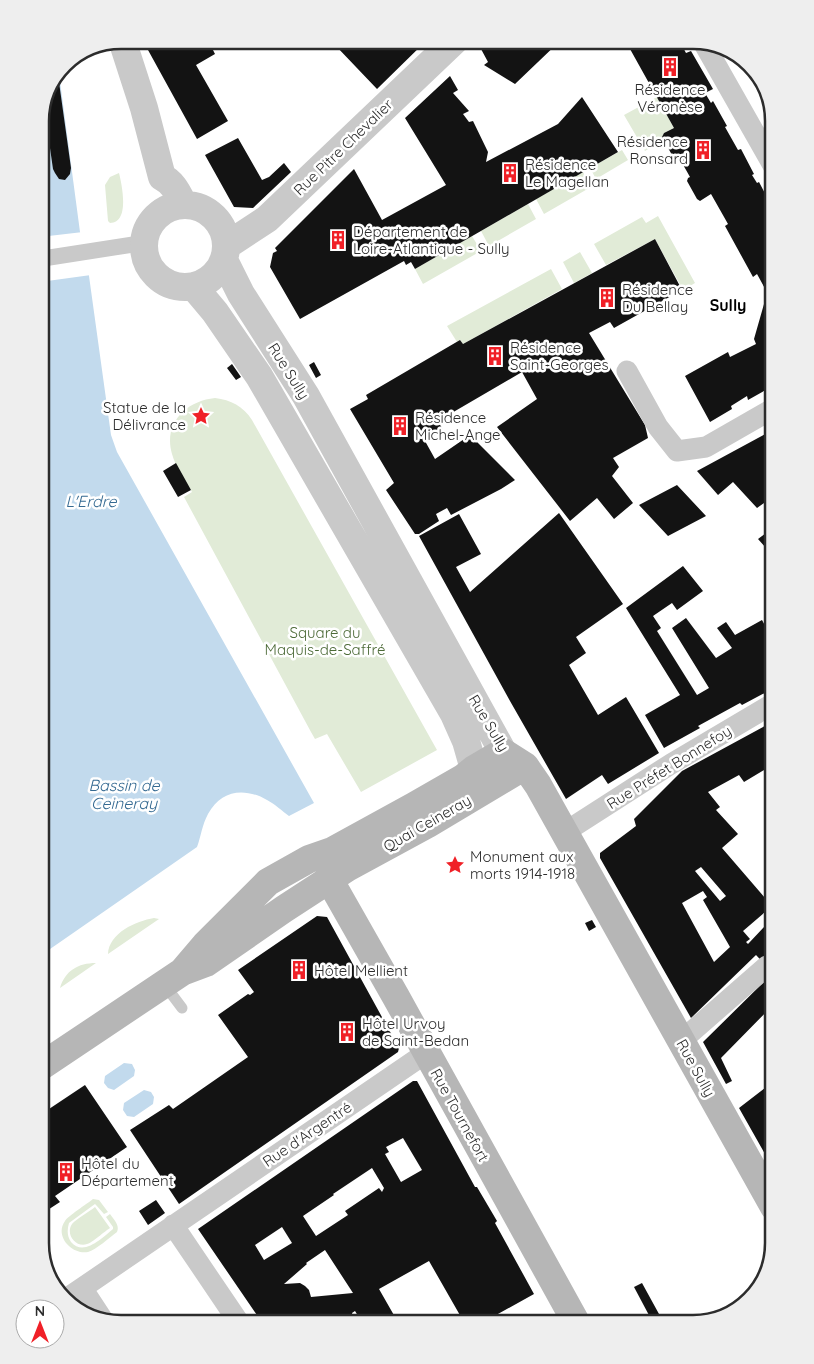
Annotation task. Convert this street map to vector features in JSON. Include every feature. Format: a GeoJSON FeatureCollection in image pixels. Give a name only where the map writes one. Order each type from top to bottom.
{"type":"FeatureCollection","features":[{"type":"Feature","properties":{"kind":"main road","name":"Quai Ceineray"},"geometry":{"type":"LineString","coordinates":[[173,978],[268,882],[309,859],[332,851],[463,778],[474,769],[514,759]]}},
{"type":"Feature","properties":{"kind":"main road","name":"Quai Ceineray"},"geometry":{"type":"LineString","coordinates":[[49,1061],[173,978],[206,962],[347,868],[428,824],[514,759]]}},
{"type":"Feature","properties":{"kind":"main road","name":"Rue Sully"},"geometry":{"type":"LineString","coordinates":[[514,759],[538,785],[765,1191]]}},
{"type":"Feature","properties":{"kind":"main road"},"geometry":{"type":"LineString","coordinates":[[329,880],[332,851]]}},
{"type":"Feature","properties":{"kind":"main road","name":"Rue Tournefort"},"geometry":{"type":"LineString","coordinates":[[329,880],[399,995],[426,1053],[572,1315]]}},
{"type":"Feature","properties":{"kind":"street"},"geometry":{"type":"LineString","coordinates":[[125,49],[144,108],[162,178]]}},
{"type":"Feature","properties":{"kind":"street","name":"Rue Pitre Chevalier"},"geometry":{"type":"LineString","coordinates":[[225,253],[267,219],[446,49]]}},
{"type":"Feature","properties":{"kind":"street"},"geometry":{"type":"LineString","coordinates":[[708,50],[765,151]]}},
{"type":"Feature","properties":{"kind":"street"},"geometry":{"type":"LineString","coordinates":[[162,178],[174,187],[184,205]]}},
{"type":"Feature","properties":{"kind":"street"},"geometry":{"type":"LineString","coordinates":[[49,258],[113,249],[148,232],[158,215],[166,209],[184,205],[202,209],[215,218],[223,231],[225,253],[220,268],[212,277],[202,284],[184,288],[165,283],[150,270],[146,261],[148,232],[152,190],[162,178]]}},
{"type":"Feature","properties":{"kind":"street","name":"Rue Sully"},"geometry":{"type":"LineString","coordinates":[[225,253],[241,294],[306,396],[514,759]]}},
{"type":"Feature","properties":{"kind":"street","name":"Rue Sully"},"geometry":{"type":"LineString","coordinates":[[194,287],[215,312],[259,376],[454,714],[466,741],[474,769]]}},
{"type":"Feature","properties":{"kind":"street"},"geometry":{"type":"LineString","coordinates":[[627,371],[658,428],[677,451],[706,447],[765,413]]}},
{"type":"Feature","properties":{"kind":"street","name":"Rue Préfet Bonnefoy"},"geometry":{"type":"LineString","coordinates":[[565,832],[671,764],[765,708]]}},
{"type":"Feature","properties":{"kind":"street"},"geometry":{"type":"LineString","coordinates":[[681,1041],[765,968]]}},
{"type":"Feature","properties":{"kind":"street","name":"Rue d'Argentré"},"geometry":{"type":"LineString","coordinates":[[74,1294],[426,1053]]}},
{"type":"Feature","properties":{"kind":"street"},"geometry":{"type":"LineString","coordinates":[[181,1220],[235,1315]]}},
{"type":"Feature","properties":{"kind":"street"},"geometry":{"type":"LineString","coordinates":[[74,1294],[90,1308]]}},
{"type":"Feature","properties":{"kind":"lane"},"geometry":{"type":"LineString","coordinates":[[173,978],[182,1008]]}},
{"type":"Feature","properties":{"kind":"green space"},"geometry":{"type":"Polygon","coordinates":[[[657,97],[674,128],[664,133],[663,140],[645,151],[624,115],[657,97]]]}},
{"type":"Feature","properties":{"kind":"green space"},"geometry":{"type":"Polygon","coordinates":[[[622,150],[628,160],[596,179],[590,168],[622,150]]]}},
{"type":"Feature","properties":{"kind":"green space"},"geometry":{"type":"Polygon","coordinates":[[[583,172],[591,187],[544,214],[536,199],[583,172]]]}},
{"type":"Feature","properties":{"kind":"green space"},"geometry":{"type":"Polygon","coordinates":[[[119,173],[123,194],[122,210],[120,217],[110,223],[108,221],[105,185],[110,177],[119,173]]]}},
{"type":"Feature","properties":{"kind":"green space"},"geometry":{"type":"Polygon","coordinates":[[[528,204],[536,219],[489,246],[481,231],[528,204]]]}},
{"type":"Feature","properties":{"kind":"green space"},"geometry":{"type":"Polygon","coordinates":[[[658,216],[695,283],[683,290],[655,239],[606,265],[594,244],[642,217],[646,223],[658,216]]]}},
{"type":"Feature","properties":{"kind":"green space"},"geometry":{"type":"Polygon","coordinates":[[[472,236],[481,251],[423,284],[415,269],[472,236]]]}},
{"type":"Feature","properties":{"kind":"green space"},"geometry":{"type":"Polygon","coordinates":[[[580,252],[592,273],[574,283],[563,262],[580,252]]]}},
{"type":"Feature","properties":{"kind":"green space"},"geometry":{"type":"Polygon","coordinates":[[[551,269],[562,289],[463,344],[460,340],[457,342],[447,326],[551,269]]]}},
{"type":"Feature","properties":{"kind":"green space","name":"Square du Maquis-de-Saffré"},"geometry":{"type":"Polygon","coordinates":[[[215,398],[236,404],[252,420],[437,750],[361,792],[327,734],[315,739],[184,497],[192,492],[172,454],[170,443],[174,423],[186,409],[204,400],[215,398]]]}},
{"type":"Feature","properties":{"kind":"green space"},"geometry":{"type":"Polygon","coordinates":[[[154,918],[159,919],[108,954],[113,940],[118,934],[132,925],[154,918]]]}},
{"type":"Feature","properties":{"kind":"green space"},"geometry":{"type":"Polygon","coordinates":[[[89,963],[96,963],[60,988],[65,977],[73,969],[89,963]]]}},
{"type":"Feature","properties":{"kind":"green space"},"geometry":{"type":"Polygon","coordinates":[[[93,1199],[99,1200],[108,1212],[104,1214],[95,1204],[69,1223],[68,1233],[71,1242],[76,1246],[87,1247],[99,1241],[113,1229],[106,1217],[110,1214],[118,1229],[117,1232],[95,1249],[88,1252],[76,1251],[63,1238],[62,1227],[67,1219],[93,1199]]]}},
{"type":"Feature","properties":{"kind":"green space"},"geometry":{"type":"Polygon","coordinates":[[[95,1207],[110,1228],[89,1243],[79,1244],[71,1236],[70,1228],[74,1222],[95,1207]]]}},
{"type":"Feature","properties":{"kind":"water"},"geometry":{"type":"Polygon","coordinates":[[[60,83],[80,232],[89,276],[111,435],[117,452],[314,803],[289,816],[273,803],[250,793],[234,793],[226,796],[213,806],[208,814],[197,847],[49,950],[49,116],[51,102],[60,83]]]}},
{"type":"Feature","properties":{"kind":"water"},"geometry":{"type":"Polygon","coordinates":[[[124,1063],[132,1064],[135,1070],[134,1076],[114,1090],[108,1088],[104,1083],[105,1076],[124,1063]]]}},
{"type":"Feature","properties":{"kind":"water"},"geometry":{"type":"Polygon","coordinates":[[[144,1090],[151,1092],[154,1097],[153,1104],[134,1117],[127,1116],[123,1110],[124,1103],[144,1090]]]}},
{"type":"Feature","properties":{"kind":"pier"},"geometry":{"type":"Polygon","coordinates":[[[83,232],[91,275],[49,281],[49,236],[83,232]]]}},
{"type":"Feature","properties":{"kind":"building"},"geometry":{"type":"Polygon","coordinates":[[[212,49],[215,54],[196,65],[228,121],[197,139],[148,50],[212,49]]]}},
{"type":"Feature","properties":{"kind":"building"},"geometry":{"type":"Polygon","coordinates":[[[339,49],[418,49],[377,89],[339,49]]]}},
{"type":"Feature","properties":{"kind":"building"},"geometry":{"type":"Polygon","coordinates":[[[481,49],[552,49],[515,84],[484,65],[488,62],[481,49]]]}},
{"type":"Feature","properties":{"kind":"building"},"geometry":{"type":"Polygon","coordinates":[[[630,49],[684,49],[686,53],[691,51],[713,89],[705,93],[711,103],[713,101],[738,150],[741,149],[754,174],[752,175],[757,183],[759,182],[765,193],[765,289],[757,274],[753,277],[725,226],[728,224],[711,194],[700,201],[697,199],[687,181],[690,177],[677,154],[672,155],[662,137],[664,133],[674,128],[630,49]]]}},
{"type":"Feature","properties":{"kind":"building","name":"Résidence Le Magellan"},"geometry":{"type":"Polygon","coordinates":[[[450,76],[458,90],[453,93],[469,111],[463,114],[469,122],[473,121],[488,152],[486,162],[558,124],[582,97],[618,152],[415,269],[411,262],[406,265],[404,261],[300,319],[270,267],[273,253],[277,251],[275,248],[354,169],[382,220],[446,185],[405,118],[450,76]]]}},
{"type":"Feature","properties":{"kind":"building"},"geometry":{"type":"Polygon","coordinates":[[[59,84],[71,168],[70,174],[65,180],[59,179],[53,169],[49,141],[49,116],[51,102],[59,84]]]}},
{"type":"Feature","properties":{"kind":"building"},"geometry":{"type":"Polygon","coordinates":[[[238,138],[262,180],[269,177],[284,163],[291,172],[253,208],[234,207],[205,155],[238,138]]]}},
{"type":"Feature","properties":{"kind":"building"},"geometry":{"type":"Polygon","coordinates":[[[655,239],[682,290],[614,328],[610,322],[589,333],[645,425],[648,438],[613,458],[619,467],[612,476],[633,503],[614,519],[597,498],[570,521],[497,427],[537,399],[522,372],[438,421],[443,430],[425,441],[435,459],[470,435],[515,480],[451,515],[447,508],[436,514],[439,521],[419,534],[415,534],[386,490],[394,483],[350,409],[368,399],[366,395],[460,340],[463,344],[655,239]]]}},
{"type":"Feature","properties":{"kind":"building"},"geometry":{"type":"Polygon","coordinates":[[[765,300],[765,390],[748,400],[747,396],[731,406],[732,409],[710,422],[685,376],[728,352],[730,357],[756,344],[754,339],[765,300]]]}},
{"type":"Feature","properties":{"kind":"building"},"geometry":{"type":"Polygon","coordinates":[[[314,362],[321,375],[316,378],[309,365],[314,362]]]}},
{"type":"Feature","properties":{"kind":"building"},"geometry":{"type":"Polygon","coordinates":[[[232,364],[241,377],[236,380],[227,368],[232,364]]]}},
{"type":"Feature","properties":{"kind":"building"},"geometry":{"type":"Polygon","coordinates":[[[765,434],[765,500],[757,508],[733,482],[718,495],[697,471],[765,434]]]}},
{"type":"Feature","properties":{"kind":"building"},"geometry":{"type":"Polygon","coordinates":[[[176,463],[191,490],[178,497],[163,471],[176,463]]]}},
{"type":"Feature","properties":{"kind":"building"},"geometry":{"type":"Polygon","coordinates":[[[677,485],[706,516],[668,536],[639,505],[677,485]]]}},
{"type":"Feature","properties":{"kind":"building"},"geometry":{"type":"Polygon","coordinates":[[[559,513],[623,604],[576,637],[586,653],[569,665],[598,715],[626,697],[659,753],[608,784],[602,775],[566,799],[419,536],[459,514],[481,554],[456,567],[470,592],[559,513]]]}},
{"type":"Feature","properties":{"kind":"building"},"geometry":{"type":"Polygon","coordinates":[[[765,534],[765,547],[758,539],[765,534]]]}},
{"type":"Feature","properties":{"kind":"building"},"geometry":{"type":"Polygon","coordinates":[[[683,566],[703,591],[677,610],[672,603],[653,616],[661,628],[657,631],[697,695],[709,688],[672,628],[686,618],[716,658],[732,648],[717,628],[726,622],[735,635],[762,620],[765,626],[765,693],[742,705],[740,703],[698,726],[700,728],[664,748],[645,715],[680,695],[626,608],[683,566]]]}},
{"type":"Feature","properties":{"kind":"building"},"geometry":{"type":"Polygon","coordinates":[[[765,726],[765,769],[744,782],[739,775],[708,792],[720,807],[716,810],[738,834],[722,848],[765,898],[765,912],[743,931],[750,939],[746,942],[748,944],[765,928],[765,965],[756,955],[691,1018],[600,858],[600,853],[636,826],[634,819],[682,771],[765,726]],[[701,867],[695,871],[720,901],[726,896],[701,867]],[[703,891],[682,903],[714,962],[730,947],[703,900],[707,897],[703,891]]]}},
{"type":"Feature","properties":{"kind":"building"},"geometry":{"type":"Polygon","coordinates":[[[317,916],[327,917],[399,1048],[398,1052],[179,1204],[130,1130],[169,1105],[173,1109],[248,1057],[218,1015],[248,994],[250,995],[254,992],[238,970],[317,916]]]}},
{"type":"Feature","properties":{"kind":"building"},"geometry":{"type":"Polygon","coordinates":[[[592,920],[596,927],[589,931],[585,923],[592,920]]]}},
{"type":"Feature","properties":{"kind":"building"},"geometry":{"type":"Polygon","coordinates":[[[765,981],[765,1013],[721,1058],[732,1081],[726,1084],[703,1042],[765,981]]]}},
{"type":"Feature","properties":{"kind":"building"},"geometry":{"type":"Polygon","coordinates":[[[413,1081],[417,1081],[475,1187],[477,1187],[497,1221],[495,1223],[534,1294],[496,1315],[460,1315],[429,1261],[379,1289],[394,1315],[357,1315],[355,1311],[352,1315],[257,1315],[198,1229],[413,1081]],[[403,1138],[386,1147],[389,1152],[385,1154],[401,1182],[422,1170],[403,1138]],[[372,1168],[303,1216],[316,1236],[348,1215],[345,1211],[379,1188],[382,1192],[384,1188],[372,1168]],[[282,1227],[255,1245],[264,1260],[292,1243],[282,1227]],[[325,1250],[306,1263],[284,1284],[300,1283],[309,1290],[311,1297],[353,1293],[325,1250]]]}},
{"type":"Feature","properties":{"kind":"building","name":"Hôtel du Département"},"geometry":{"type":"Polygon","coordinates":[[[85,1085],[127,1147],[55,1196],[60,1202],[49,1209],[49,1109],[85,1085]]]}},
{"type":"Feature","properties":{"kind":"building"},"geometry":{"type":"Polygon","coordinates":[[[765,1088],[765,1154],[739,1108],[765,1088]]]}},
{"type":"Feature","properties":{"kind":"building"},"geometry":{"type":"Polygon","coordinates":[[[156,1200],[165,1213],[148,1225],[139,1211],[156,1200]]]}},
{"type":"Feature","properties":{"kind":"building"},"geometry":{"type":"Polygon","coordinates":[[[642,1283],[659,1314],[649,1315],[634,1287],[642,1283]]]}},
{"type":"Feature","properties":{"kind":"place","name":"Résidence Véronèse"},"geometry":{"type":"Point","coordinates":[670,67]}},
{"type":"Feature","properties":{"kind":"place","name":"Résidence Ronsard"},"geometry":{"type":"Point","coordinates":[703,150]}},
{"type":"Feature","properties":{"kind":"place","name":"Résidence Le Magellan"},"geometry":{"type":"Point","coordinates":[510,173]}},
{"type":"Feature","properties":{"kind":"place","name":"Département de Loire-Atlantique - Sully"},"geometry":{"type":"Point","coordinates":[338,240]}},
{"type":"Feature","properties":{"kind":"place","name":"Résidence Du Bellay"},"geometry":{"type":"Point","coordinates":[607,298]}},
{"type":"Feature","properties":{"kind":"place","name":"Résidence Saint-Georges"},"geometry":{"type":"Point","coordinates":[495,356]}},
{"type":"Feature","properties":{"kind":"place","name":"Statue de la Délivrance"},"geometry":{"type":"Point","coordinates":[201,416]}},
{"type":"Feature","properties":{"kind":"place","name":"Résidence Michel-Ange"},"geometry":{"type":"Point","coordinates":[400,426]}},
{"type":"Feature","properties":{"kind":"place","name":"Monument aux morts 1914-1918"},"geometry":{"type":"Point","coordinates":[455,865]}},
{"type":"Feature","properties":{"kind":"place","name":"Hôtel Mellient"},"geometry":{"type":"Point","coordinates":[299,970]}},
{"type":"Feature","properties":{"kind":"place","name":"Hôtel Urvoy de Saint-Bedan"},"geometry":{"type":"Point","coordinates":[347,1032]}},
{"type":"Feature","properties":{"kind":"place","name":"Hôtel du Département"},"geometry":{"type":"Point","coordinates":[66,1172]}},
{"type":"Feature","properties":{"kind":"district","name":"Sully"},"geometry":{"type":"Point","coordinates":[728,305]}},
{"type":"Feature","properties":{"kind":"water label","name":"L'Erdre"},"geometry":{"type":"Point","coordinates":[91,501]}},
{"type":"Feature","properties":{"kind":"water label","name":"Bassin de Ceineray"},"geometry":{"type":"Point","coordinates":[124,794]}}]}
